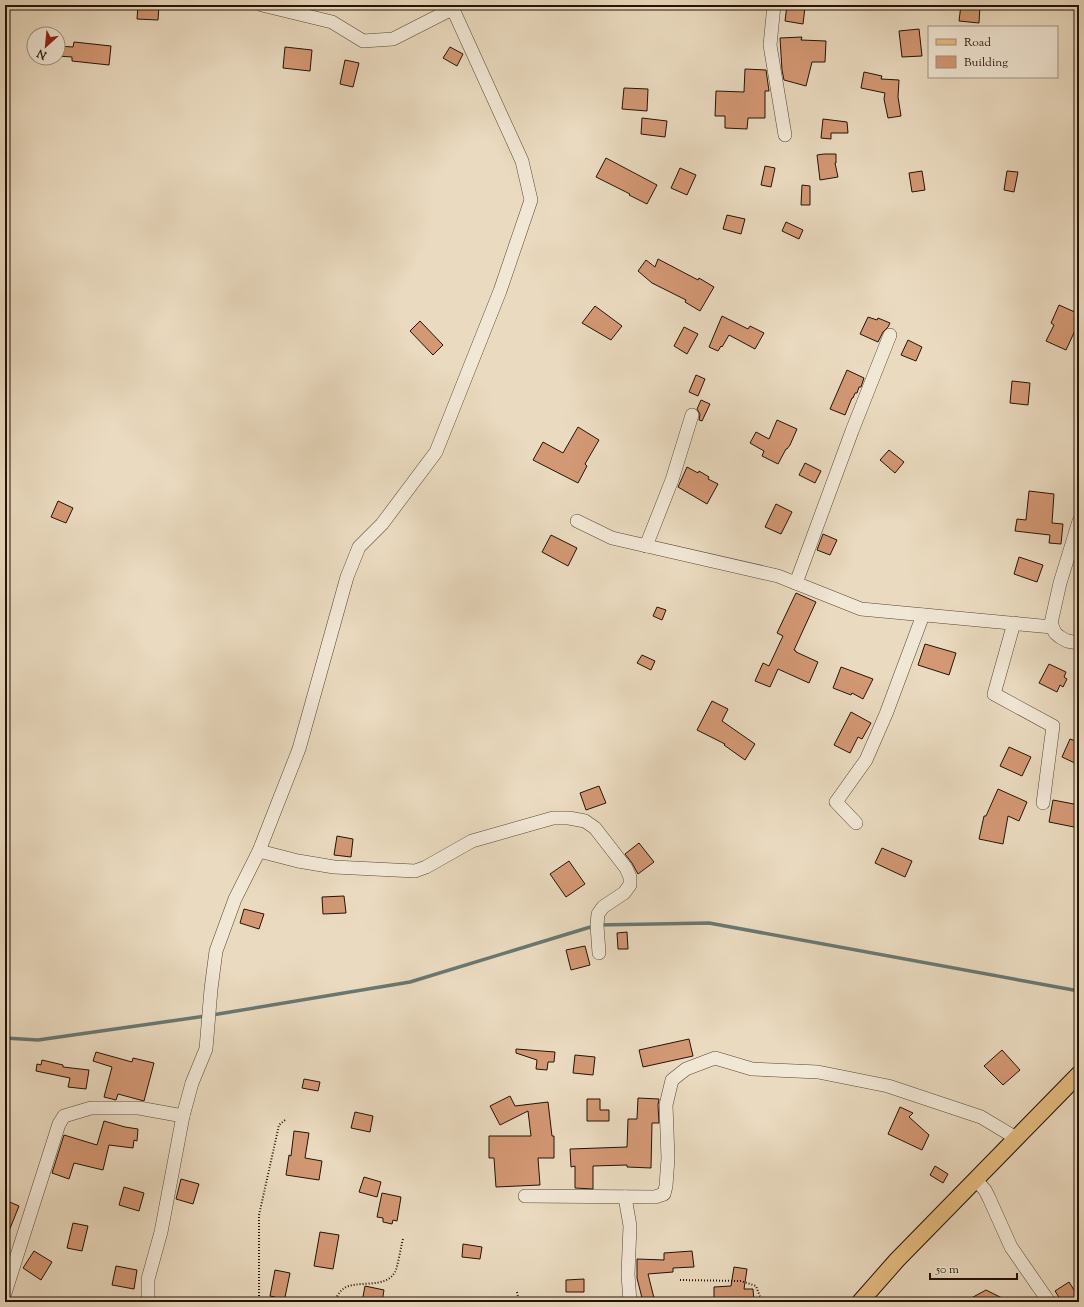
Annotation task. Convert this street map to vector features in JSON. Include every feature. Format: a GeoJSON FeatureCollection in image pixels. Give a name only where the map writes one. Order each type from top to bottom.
{"type":"FeatureCollection","features":[{"type":"Feature","properties":{"kind":"main road"},"geometry":{"type":"LineString","coordinates":[[860,1302],[897,1260],[1079,1074]]}},
{"type":"Feature","properties":{"kind":"street"},"geometry":{"type":"LineString","coordinates":[[148,1302],[148,1279],[161,1232],[183,1116],[192,1084],[206,1049],[216,950],[235,899],[258,851],[299,749],[347,577],[359,547],[382,524],[436,452],[500,291],[532,200],[522,161],[451,7],[393,39],[362,41],[332,22],[262,5]]}},
{"type":"Feature","properties":{"kind":"street"},"geometry":{"type":"LineString","coordinates":[[774,5],[770,45],[785,135]]}},
{"type":"Feature","properties":{"kind":"street"},"geometry":{"type":"LineString","coordinates":[[796,583],[852,431],[890,335]]}},
{"type":"Feature","properties":{"kind":"street"},"geometry":{"type":"LineString","coordinates":[[646,546],[672,480],[692,415]]}},
{"type":"Feature","properties":{"kind":"street"},"geometry":{"type":"LineString","coordinates":[[577,521],[612,538],[778,576],[861,609],[1052,627]]}},
{"type":"Feature","properties":{"kind":"street"},"geometry":{"type":"LineString","coordinates":[[1079,521],[1060,583],[1051,622],[1052,627],[1060,637],[1067,641],[1079,643]]}},
{"type":"Feature","properties":{"kind":"street"},"geometry":{"type":"LineString","coordinates":[[856,823],[836,802],[866,760],[886,714],[923,615]]}},
{"type":"Feature","properties":{"kind":"street"},"geometry":{"type":"LineString","coordinates":[[1014,623],[994,694],[1053,726],[1043,803]]}},
{"type":"Feature","properties":{"kind":"street"},"geometry":{"type":"LineString","coordinates":[[258,851],[298,861],[334,867],[415,871],[426,867],[472,840],[553,818],[569,818],[585,821],[595,828],[626,868],[630,877],[630,886],[624,893],[604,907],[598,914],[599,953]]}},
{"type":"Feature","properties":{"kind":"street"},"geometry":{"type":"LineString","coordinates":[[525,1196],[655,1197],[664,1194],[668,1158],[666,1105],[672,1080],[686,1069],[715,1058],[752,1069],[818,1072],[888,1086],[981,1117],[1016,1138]]}},
{"type":"Feature","properties":{"kind":"street"},"geometry":{"type":"LineString","coordinates":[[5,1293],[59,1124],[64,1116],[91,1108],[139,1108],[183,1116]]}},
{"type":"Feature","properties":{"kind":"street"},"geometry":{"type":"LineString","coordinates":[[975,1179],[985,1190],[1011,1247],[1049,1302]]}},
{"type":"Feature","properties":{"kind":"street"},"geometry":{"type":"LineString","coordinates":[[625,1196],[630,1226],[628,1274],[630,1302]]}},
{"type":"Feature","properties":{"kind":"path"},"geometry":{"type":"LineString","coordinates":[[259,1302],[259,1215],[279,1125],[285,1120]]}},
{"type":"Feature","properties":{"kind":"path"},"geometry":{"type":"LineString","coordinates":[[334,1302],[343,1289],[354,1285],[379,1283],[387,1279],[395,1272],[403,1239]]}},
{"type":"Feature","properties":{"kind":"path"},"geometry":{"type":"LineString","coordinates":[[680,1280],[741,1281],[756,1286],[762,1302]]}},
{"type":"Feature","properties":{"kind":"path"},"geometry":{"type":"LineString","coordinates":[[517,1292],[519,1302]]}},
{"type":"Feature","properties":{"kind":"building"},"geometry":{"type":"Polygon","coordinates":[[[138,5],[159,5],[158,20],[137,19],[138,5]]]}},
{"type":"Feature","properties":{"kind":"building"},"geometry":{"type":"Polygon","coordinates":[[[787,5],[805,7],[803,24],[785,21],[787,5]]]}},
{"type":"Feature","properties":{"kind":"building"},"geometry":{"type":"Polygon","coordinates":[[[961,5],[980,5],[979,23],[959,21],[961,5]]]}},
{"type":"Feature","properties":{"kind":"building"},"geometry":{"type":"Polygon","coordinates":[[[919,29],[922,56],[902,57],[899,31],[919,29]]]}},
{"type":"Feature","properties":{"kind":"building"},"geometry":{"type":"Polygon","coordinates":[[[802,37],[801,40],[826,41],[825,62],[812,62],[806,86],[784,80],[782,70],[780,38],[802,37]]]}},
{"type":"Feature","properties":{"kind":"building"},"geometry":{"type":"Polygon","coordinates":[[[74,42],[111,46],[109,65],[72,61],[72,57],[66,57],[66,47],[73,47],[74,42]]]}},
{"type":"Feature","properties":{"kind":"building"},"geometry":{"type":"Polygon","coordinates":[[[285,47],[312,50],[310,71],[283,68],[285,47]]]}},
{"type":"Feature","properties":{"kind":"building"},"geometry":{"type":"Polygon","coordinates":[[[450,47],[463,54],[457,66],[443,58],[450,47]]]}},
{"type":"Feature","properties":{"kind":"building"},"geometry":{"type":"Polygon","coordinates":[[[345,60],[359,63],[353,87],[340,84],[345,60]]]}},
{"type":"Feature","properties":{"kind":"building"},"geometry":{"type":"Polygon","coordinates":[[[745,69],[766,70],[769,91],[765,91],[765,118],[748,118],[747,129],[725,128],[725,116],[715,116],[716,91],[744,92],[745,69]]]}},
{"type":"Feature","properties":{"kind":"building"},"geometry":{"type":"Polygon","coordinates":[[[864,72],[882,76],[881,79],[899,80],[898,97],[901,116],[888,118],[884,99],[885,93],[861,88],[864,72]]]}},
{"type":"Feature","properties":{"kind":"building"},"geometry":{"type":"Polygon","coordinates":[[[624,88],[648,89],[647,111],[622,109],[624,88]]]}},
{"type":"Feature","properties":{"kind":"building"},"geometry":{"type":"Polygon","coordinates":[[[642,118],[667,121],[665,137],[641,134],[642,118]]]}},
{"type":"Feature","properties":{"kind":"building"},"geometry":{"type":"Polygon","coordinates":[[[823,119],[847,122],[848,133],[831,133],[831,139],[821,138],[823,119]]]}},
{"type":"Feature","properties":{"kind":"building"},"geometry":{"type":"Polygon","coordinates":[[[836,154],[835,163],[838,177],[820,180],[817,155],[836,154]]]}},
{"type":"Feature","properties":{"kind":"building"},"geometry":{"type":"Polygon","coordinates":[[[606,158],[657,185],[647,204],[596,177],[606,158]]]}},
{"type":"Feature","properties":{"kind":"building"},"geometry":{"type":"Polygon","coordinates":[[[765,166],[775,168],[771,187],[761,185],[765,166]]]}},
{"type":"Feature","properties":{"kind":"building"},"geometry":{"type":"Polygon","coordinates":[[[680,168],[696,175],[687,195],[671,188],[680,168]]]}},
{"type":"Feature","properties":{"kind":"building"},"geometry":{"type":"Polygon","coordinates":[[[922,171],[925,190],[912,192],[909,173],[922,171]]]}},
{"type":"Feature","properties":{"kind":"building"},"geometry":{"type":"Polygon","coordinates":[[[1007,171],[1018,172],[1014,192],[1004,190],[1007,171]]]}},
{"type":"Feature","properties":{"kind":"building"},"geometry":{"type":"Polygon","coordinates":[[[802,185],[810,186],[810,205],[801,205],[802,185]]]}},
{"type":"Feature","properties":{"kind":"building"},"geometry":{"type":"Polygon","coordinates":[[[727,215],[745,219],[741,234],[723,229],[727,215]]]}},
{"type":"Feature","properties":{"kind":"building"},"geometry":{"type":"Polygon","coordinates":[[[786,222],[803,230],[799,239],[782,231],[786,222]]]}},
{"type":"Feature","properties":{"kind":"building"},"geometry":{"type":"Polygon","coordinates":[[[658,259],[698,280],[699,278],[714,287],[700,311],[685,302],[686,300],[652,283],[638,271],[646,260],[655,267],[658,259]]]}},
{"type":"Feature","properties":{"kind":"building"},"geometry":{"type":"Polygon","coordinates":[[[1059,305],[1077,313],[1074,320],[1079,322],[1066,350],[1046,341],[1054,325],[1051,323],[1059,305]]]}},
{"type":"Feature","properties":{"kind":"building"},"geometry":{"type":"Polygon","coordinates":[[[595,306],[622,326],[611,340],[582,323],[595,306]]]}},
{"type":"Feature","properties":{"kind":"building"},"geometry":{"type":"Polygon","coordinates":[[[722,316],[748,329],[750,326],[764,333],[755,349],[729,335],[718,351],[709,347],[722,316]]]}},
{"type":"Feature","properties":{"kind":"building"},"geometry":{"type":"Polygon","coordinates":[[[868,317],[877,320],[878,318],[890,323],[878,342],[860,334],[868,317]]]}},
{"type":"Feature","properties":{"kind":"building"},"geometry":{"type":"Polygon","coordinates":[[[420,321],[443,345],[433,355],[410,331],[420,321]]]}},
{"type":"Feature","properties":{"kind":"building"},"geometry":{"type":"Polygon","coordinates":[[[684,327],[698,334],[687,354],[674,346],[684,327]]]}},
{"type":"Feature","properties":{"kind":"building"},"geometry":{"type":"Polygon","coordinates":[[[908,340],[922,347],[916,361],[901,355],[908,340]]]}},
{"type":"Feature","properties":{"kind":"building"},"geometry":{"type":"Polygon","coordinates":[[[847,370],[864,378],[861,387],[859,387],[857,393],[855,393],[852,398],[845,415],[830,409],[847,370]]]}},
{"type":"Feature","properties":{"kind":"building"},"geometry":{"type":"Polygon","coordinates":[[[696,375],[705,379],[698,396],[689,392],[696,375]]]}},
{"type":"Feature","properties":{"kind":"building"},"geometry":{"type":"Polygon","coordinates":[[[1012,381],[1030,383],[1028,405],[1010,403],[1012,381]]]}},
{"type":"Feature","properties":{"kind":"building"},"geometry":{"type":"Polygon","coordinates":[[[701,400],[710,404],[702,421],[699,420],[700,414],[697,409],[701,400]]]}},
{"type":"Feature","properties":{"kind":"building"},"geometry":{"type":"Polygon","coordinates":[[[777,420],[797,429],[790,445],[786,449],[778,464],[762,456],[764,451],[750,443],[756,432],[769,439],[777,420]]]}},
{"type":"Feature","properties":{"kind":"building"},"geometry":{"type":"Polygon","coordinates":[[[578,427],[599,440],[585,464],[587,466],[578,483],[533,460],[543,442],[563,453],[578,427]]]}},
{"type":"Feature","properties":{"kind":"building"},"geometry":{"type":"Polygon","coordinates":[[[889,450],[904,462],[895,473],[880,460],[889,450]]]}},
{"type":"Feature","properties":{"kind":"building"},"geometry":{"type":"Polygon","coordinates":[[[805,463],[821,471],[815,483],[799,475],[805,463]]]}},
{"type":"Feature","properties":{"kind":"building"},"geometry":{"type":"Polygon","coordinates":[[[687,467],[698,473],[699,471],[709,477],[708,479],[718,484],[707,504],[678,487],[687,467]]]}},
{"type":"Feature","properties":{"kind":"building"},"geometry":{"type":"Polygon","coordinates":[[[1029,491],[1054,494],[1052,523],[1063,524],[1061,544],[1049,543],[1050,535],[1015,531],[1017,519],[1026,520],[1029,491]]]}},
{"type":"Feature","properties":{"kind":"building"},"geometry":{"type":"Polygon","coordinates":[[[58,501],[73,508],[66,523],[51,517],[58,501]]]}},
{"type":"Feature","properties":{"kind":"building"},"geometry":{"type":"Polygon","coordinates":[[[776,504],[792,512],[781,534],[765,527],[776,504]]]}},
{"type":"Feature","properties":{"kind":"building"},"geometry":{"type":"Polygon","coordinates":[[[823,534],[837,540],[830,555],[817,550],[823,534]]]}},
{"type":"Feature","properties":{"kind":"building"},"geometry":{"type":"Polygon","coordinates":[[[551,535],[577,548],[568,566],[542,552],[551,535]]]}},
{"type":"Feature","properties":{"kind":"building"},"geometry":{"type":"Polygon","coordinates":[[[1019,557],[1043,565],[1037,582],[1014,574],[1019,557]]]}},
{"type":"Feature","properties":{"kind":"building"},"geometry":{"type":"Polygon","coordinates":[[[796,593],[816,602],[794,650],[818,662],[809,683],[778,669],[770,687],[755,681],[763,663],[769,666],[783,636],[777,633],[796,593]]]}},
{"type":"Feature","properties":{"kind":"building"},"geometry":{"type":"Polygon","coordinates":[[[657,607],[666,610],[662,620],[653,616],[657,607]]]}},
{"type":"Feature","properties":{"kind":"building"},"geometry":{"type":"Polygon","coordinates":[[[925,644],[956,653],[949,675],[918,665],[925,644]]]}},
{"type":"Feature","properties":{"kind":"building"},"geometry":{"type":"Polygon","coordinates":[[[642,655],[655,661],[651,670],[637,663],[642,655]]]}},
{"type":"Feature","properties":{"kind":"building"},"geometry":{"type":"Polygon","coordinates":[[[1049,664],[1066,672],[1064,677],[1067,679],[1063,687],[1060,685],[1057,692],[1039,683],[1049,664]]]}},
{"type":"Feature","properties":{"kind":"building"},"geometry":{"type":"Polygon","coordinates":[[[841,667],[873,679],[863,699],[852,693],[851,695],[833,688],[841,667]]]}},
{"type":"Feature","properties":{"kind":"building"},"geometry":{"type":"Polygon","coordinates":[[[712,701],[728,709],[722,721],[755,744],[745,760],[724,745],[725,744],[697,730],[712,701]]]}},
{"type":"Feature","properties":{"kind":"building"},"geometry":{"type":"Polygon","coordinates":[[[851,712],[871,723],[862,739],[858,737],[850,753],[834,745],[851,712]]]}},
{"type":"Feature","properties":{"kind":"building"},"geometry":{"type":"Polygon","coordinates":[[[1070,739],[1079,742],[1079,765],[1062,757],[1070,739]]]}},
{"type":"Feature","properties":{"kind":"building"},"geometry":{"type":"Polygon","coordinates":[[[1009,747],[1031,757],[1022,776],[1000,766],[1009,747]]]}},
{"type":"Feature","properties":{"kind":"building"},"geometry":{"type":"Polygon","coordinates":[[[599,786],[606,803],[586,810],[580,793],[599,786]]]}},
{"type":"Feature","properties":{"kind":"building"},"geometry":{"type":"Polygon","coordinates":[[[998,789],[1027,802],[1019,821],[1008,816],[1003,844],[979,839],[984,816],[986,816],[998,789]]]}},
{"type":"Feature","properties":{"kind":"building"},"geometry":{"type":"Polygon","coordinates":[[[1053,800],[1079,805],[1079,828],[1049,822],[1053,800]]]}},
{"type":"Feature","properties":{"kind":"building"},"geometry":{"type":"Polygon","coordinates":[[[337,836],[353,839],[351,857],[334,855],[337,836]]]}},
{"type":"Feature","properties":{"kind":"building"},"geometry":{"type":"Polygon","coordinates":[[[639,843],[654,862],[638,874],[625,854],[639,843]]]}},
{"type":"Feature","properties":{"kind":"building"},"geometry":{"type":"Polygon","coordinates":[[[882,848],[912,861],[905,877],[875,863],[882,848]]]}},
{"type":"Feature","properties":{"kind":"building"},"geometry":{"type":"Polygon","coordinates":[[[569,861],[585,884],[566,897],[550,874],[569,861]]]}},
{"type":"Feature","properties":{"kind":"building"},"geometry":{"type":"Polygon","coordinates":[[[344,896],[346,913],[323,914],[322,897],[344,896]]]}},
{"type":"Feature","properties":{"kind":"building"},"geometry":{"type":"Polygon","coordinates":[[[244,909],[264,914],[259,929],[240,923],[244,909]]]}},
{"type":"Feature","properties":{"kind":"building"},"geometry":{"type":"Polygon","coordinates":[[[627,932],[628,949],[618,949],[617,933],[627,932]]]}},
{"type":"Feature","properties":{"kind":"building"},"geometry":{"type":"Polygon","coordinates":[[[585,946],[590,965],[571,970],[566,950],[585,946]]]}},
{"type":"Feature","properties":{"kind":"building"},"geometry":{"type":"Polygon","coordinates":[[[689,1039],[693,1056],[643,1067],[639,1050],[689,1039]]]}},
{"type":"Feature","properties":{"kind":"building"},"geometry":{"type":"Polygon","coordinates":[[[516,1049],[555,1052],[554,1062],[548,1062],[547,1070],[536,1069],[537,1060],[516,1053],[516,1049]]]}},
{"type":"Feature","properties":{"kind":"building"},"geometry":{"type":"Polygon","coordinates":[[[1002,1050],[1020,1070],[1003,1085],[984,1066],[1002,1050]]]}},
{"type":"Feature","properties":{"kind":"building"},"geometry":{"type":"Polygon","coordinates":[[[96,1052],[132,1062],[133,1058],[154,1063],[144,1101],[118,1094],[116,1100],[104,1097],[112,1067],[93,1061],[96,1052]]]}},
{"type":"Feature","properties":{"kind":"building"},"geometry":{"type":"Polygon","coordinates":[[[575,1055],[595,1057],[593,1075],[573,1073],[575,1055]]]}},
{"type":"Feature","properties":{"kind":"building"},"geometry":{"type":"Polygon","coordinates":[[[42,1060],[63,1065],[63,1067],[89,1070],[86,1089],[68,1087],[70,1078],[36,1071],[37,1064],[41,1065],[42,1060]]]}},
{"type":"Feature","properties":{"kind":"building"},"geometry":{"type":"Polygon","coordinates":[[[304,1079],[320,1082],[318,1091],[302,1088],[304,1079]]]}},
{"type":"Feature","properties":{"kind":"building"},"geometry":{"type":"Polygon","coordinates":[[[510,1096],[515,1106],[548,1102],[552,1136],[554,1136],[554,1158],[538,1158],[540,1185],[496,1187],[494,1158],[489,1158],[489,1136],[531,1136],[528,1111],[500,1125],[490,1106],[510,1096]]]}},
{"type":"Feature","properties":{"kind":"building"},"geometry":{"type":"Polygon","coordinates":[[[638,1098],[659,1099],[659,1123],[652,1123],[651,1168],[627,1167],[627,1165],[593,1166],[593,1189],[575,1188],[575,1166],[571,1167],[570,1149],[627,1147],[628,1119],[637,1119],[638,1098]]]}},
{"type":"Feature","properties":{"kind":"building"},"geometry":{"type":"Polygon","coordinates":[[[587,1099],[600,1099],[600,1110],[609,1110],[609,1121],[587,1121],[587,1099]]]}},
{"type":"Feature","properties":{"kind":"building"},"geometry":{"type":"Polygon","coordinates":[[[900,1107],[913,1113],[909,1117],[929,1135],[922,1150],[888,1134],[900,1107]]]}},
{"type":"Feature","properties":{"kind":"building"},"geometry":{"type":"Polygon","coordinates":[[[355,1112],[373,1116],[370,1132],[351,1128],[355,1112]]]}},
{"type":"Feature","properties":{"kind":"building"},"geometry":{"type":"Polygon","coordinates":[[[104,1121],[138,1129],[137,1141],[134,1140],[133,1148],[109,1145],[103,1170],[74,1163],[69,1179],[52,1173],[64,1135],[97,1145],[104,1121]]]}},
{"type":"Feature","properties":{"kind":"building"},"geometry":{"type":"Polygon","coordinates":[[[294,1131],[309,1133],[305,1158],[322,1161],[319,1180],[286,1175],[289,1155],[291,1156],[294,1131]]]}},
{"type":"Feature","properties":{"kind":"building"},"geometry":{"type":"Polygon","coordinates":[[[935,1166],[948,1174],[943,1183],[930,1175],[935,1166]]]}},
{"type":"Feature","properties":{"kind":"building"},"geometry":{"type":"Polygon","coordinates":[[[364,1177],[381,1182],[377,1197],[359,1192],[364,1177]]]}},
{"type":"Feature","properties":{"kind":"building"},"geometry":{"type":"Polygon","coordinates":[[[181,1179],[199,1184],[193,1204],[176,1199],[181,1179]]]}},
{"type":"Feature","properties":{"kind":"building"},"geometry":{"type":"Polygon","coordinates":[[[124,1187],[144,1193],[139,1211],[119,1205],[124,1187]]]}},
{"type":"Feature","properties":{"kind":"building"},"geometry":{"type":"Polygon","coordinates":[[[382,1193],[401,1197],[397,1221],[393,1220],[392,1224],[383,1222],[383,1218],[377,1217],[382,1193]]]}},
{"type":"Feature","properties":{"kind":"building"},"geometry":{"type":"Polygon","coordinates":[[[5,1200],[19,1206],[5,1241],[5,1200]]]}},
{"type":"Feature","properties":{"kind":"building"},"geometry":{"type":"Polygon","coordinates":[[[73,1223],[88,1226],[82,1251],[67,1248],[73,1223]]]}},
{"type":"Feature","properties":{"kind":"building"},"geometry":{"type":"Polygon","coordinates":[[[320,1232],[339,1235],[333,1269],[314,1266],[320,1232]]]}},
{"type":"Feature","properties":{"kind":"building"},"geometry":{"type":"Polygon","coordinates":[[[463,1244],[482,1247],[480,1259],[462,1257],[463,1244]]]}},
{"type":"Feature","properties":{"kind":"building"},"geometry":{"type":"Polygon","coordinates":[[[34,1251],[52,1262],[41,1280],[23,1268],[34,1251]]]}},
{"type":"Feature","properties":{"kind":"building"},"geometry":{"type":"Polygon","coordinates":[[[692,1251],[694,1267],[673,1268],[673,1272],[648,1274],[655,1302],[643,1302],[637,1278],[637,1259],[664,1260],[664,1253],[692,1251]]]}},
{"type":"Feature","properties":{"kind":"building"},"geometry":{"type":"Polygon","coordinates":[[[116,1266],[137,1270],[134,1289],[112,1285],[116,1266]]]}},
{"type":"Feature","properties":{"kind":"building"},"geometry":{"type":"Polygon","coordinates":[[[734,1267],[747,1269],[744,1289],[753,1289],[754,1302],[714,1302],[714,1287],[731,1286],[734,1267]]]}},
{"type":"Feature","properties":{"kind":"building"},"geometry":{"type":"Polygon","coordinates":[[[275,1270],[290,1273],[284,1302],[274,1302],[275,1297],[270,1296],[275,1270]]]}},
{"type":"Feature","properties":{"kind":"building"},"geometry":{"type":"Polygon","coordinates":[[[584,1279],[584,1292],[566,1292],[566,1280],[584,1279]]]}},
{"type":"Feature","properties":{"kind":"building"},"geometry":{"type":"Polygon","coordinates":[[[1069,1282],[1079,1298],[1079,1302],[1062,1302],[1055,1291],[1069,1282]]]}},
{"type":"Feature","properties":{"kind":"building"},"geometry":{"type":"Polygon","coordinates":[[[365,1286],[384,1290],[382,1302],[362,1302],[365,1286]]]}},
{"type":"Feature","properties":{"kind":"building"},"geometry":{"type":"Polygon","coordinates":[[[986,1290],[1010,1302],[964,1302],[986,1290]]]}},
{"type":"Feature","properties":{"kind":"waterway"},"geometry":{"type":"LineString","coordinates":[[212,1015],[410,982],[597,925],[709,923],[1079,991]]}},
{"type":"Feature","properties":{"kind":"waterway"},"geometry":{"type":"LineString","coordinates":[[5,1038],[38,1040],[206,1016]]}}]}
